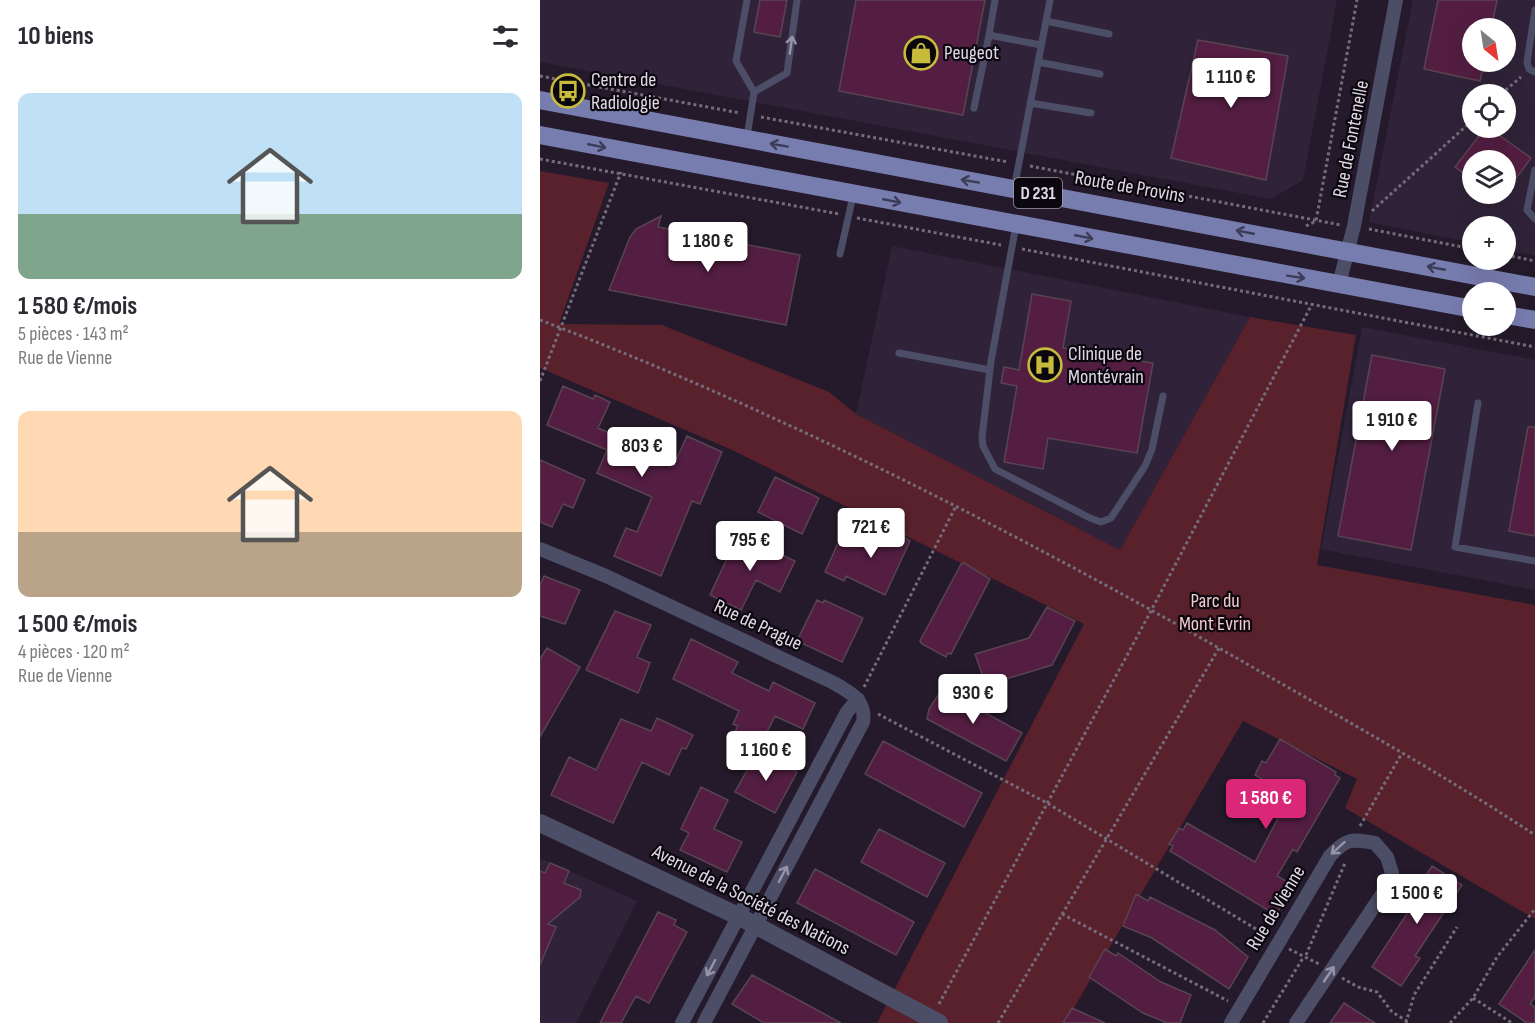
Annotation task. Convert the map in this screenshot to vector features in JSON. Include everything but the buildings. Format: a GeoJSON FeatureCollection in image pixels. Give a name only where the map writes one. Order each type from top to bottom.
{"type":"FeatureCollection","features":[{"type":"Feature","properties":{"kind":"main road","name":"Route de Provins"},"geometry":{"type":"LineString","coordinates":[[540,100],[1535,287]]}},
{"type":"Feature","properties":{"kind":"main road","name":"D 231"},"geometry":{"type":"LineString","coordinates":[[540,135],[1462,307]]}},
{"type":"Feature","properties":{"kind":"main road"},"geometry":{"type":"LineString","coordinates":[[1516,317],[1535,320]]}},
{"type":"Feature","properties":{"kind":"street","name":"Rue de Fontenelle"},"geometry":{"type":"LineString","coordinates":[[1339,284],[1349,252],[1396,0]]}},
{"type":"Feature","properties":{"kind":"street","name":"Rue de Prague"},"geometry":{"type":"LineString","coordinates":[[540,549],[768,651],[832,682],[860,703]]}},
{"type":"Feature","properties":{"kind":"street"},"geometry":{"type":"LineString","coordinates":[[682,1023],[847,712],[860,703],[863,722],[704,1023]]}},
{"type":"Feature","properties":{"kind":"street","name":"Avenue de la Société des Nations"},"geometry":{"type":"LineString","coordinates":[[540,823],[738,916],[935,1021]]}},
{"type":"Feature","properties":{"kind":"street","name":"Rue de Vienne"},"geometry":{"type":"LineString","coordinates":[[1231,1023],[1330,856],[1343,842],[1354,840],[1375,843],[1387,857],[1392,873],[1385,890],[1296,1023]]}},
{"type":"Feature","properties":{"kind":"lane"},"geometry":{"type":"LineString","coordinates":[[746,139],[754,92],[736,61],[747,0]]}},
{"type":"Feature","properties":{"kind":"lane"},"geometry":{"type":"LineString","coordinates":[[754,92],[787,73],[797,0]]}},
{"type":"Feature","properties":{"kind":"lane"},"geometry":{"type":"LineString","coordinates":[[974,108],[995,0]]}},
{"type":"Feature","properties":{"kind":"lane"},"geometry":{"type":"LineString","coordinates":[[1014,189],[1050,0]]}},
{"type":"Feature","properties":{"kind":"lane"},"geometry":{"type":"LineString","coordinates":[[1532,70],[1527,62],[1535,10]]}},
{"type":"Feature","properties":{"kind":"lane"},"geometry":{"type":"LineString","coordinates":[[1046,21],[1109,34]]}},
{"type":"Feature","properties":{"kind":"lane"},"geometry":{"type":"LineString","coordinates":[[989,35],[1041,45]]}},
{"type":"Feature","properties":{"kind":"lane"},"geometry":{"type":"LineString","coordinates":[[1038,62],[1100,74]]}},
{"type":"Feature","properties":{"kind":"lane"},"geometry":{"type":"LineString","coordinates":[[1030,103],[1091,113]]}},
{"type":"Feature","properties":{"kind":"lane"},"geometry":{"type":"LineString","coordinates":[[1535,170],[1527,210],[1535,219]]}},
{"type":"Feature","properties":{"kind":"lane"},"geometry":{"type":"LineString","coordinates":[[840,254],[853,193]]}},
{"type":"Feature","properties":{"kind":"lane"},"geometry":{"type":"LineString","coordinates":[[1016,224],[990,370],[982,437],[983,447],[995,469],[1101,522],[1111,518],[1145,466],[1152,449],[1163,396]]}},
{"type":"Feature","properties":{"kind":"lane"},"geometry":{"type":"LineString","coordinates":[[899,353],[990,370]]}},
{"type":"Feature","properties":{"kind":"lane"},"geometry":{"type":"LineString","coordinates":[[1478,403],[1455,547],[1535,561]]}},
{"type":"Feature","properties":{"kind":"path"},"geometry":{"type":"LineString","coordinates":[[1301,243],[1303,227],[1316,221],[1358,0]]}},
{"type":"Feature","properties":{"kind":"path"},"geometry":{"type":"LineString","coordinates":[[1514,84],[1532,70]]}},
{"type":"Feature","properties":{"kind":"path"},"geometry":{"type":"LineString","coordinates":[[1354,226],[1462,130]]}},
{"type":"Feature","properties":{"kind":"path"},"geometry":{"type":"LineString","coordinates":[[540,159],[621,172],[1535,347]]}},
{"type":"Feature","properties":{"kind":"path"},"geometry":{"type":"LineString","coordinates":[[540,381],[621,172]]}},
{"type":"Feature","properties":{"kind":"path"},"geometry":{"type":"LineString","coordinates":[[1516,257],[1535,261]]}},
{"type":"Feature","properties":{"kind":"path"},"geometry":{"type":"LineString","coordinates":[[935,1021],[1047,803],[1312,304]]}},
{"type":"Feature","properties":{"kind":"path"},"geometry":{"type":"LineString","coordinates":[[540,320],[691,382],[956,506],[1152,609],[1402,753],[1535,834]]}},
{"type":"Feature","properties":{"kind":"path"},"geometry":{"type":"LineString","coordinates":[[956,506],[860,703],[1047,803],[1303,958],[1306,956],[1358,987],[1377,992],[1392,1012],[1406,1022],[1414,995],[1457,927]]}},
{"type":"Feature","properties":{"kind":"path"},"geometry":{"type":"LineString","coordinates":[[998,1023],[1219,648]]}},
{"type":"Feature","properties":{"kind":"path"},"geometry":{"type":"LineString","coordinates":[[1450,1023],[1473,998],[1497,957],[1535,909]]}},
{"type":"Feature","properties":{"kind":"path"},"geometry":{"type":"LineString","coordinates":[[1062,914],[1240,1007]]}},
{"type":"Feature","properties":{"kind":"path"},"geometry":{"type":"LineString","coordinates":[[1263,1023],[1303,958]]}},
{"type":"Feature","properties":{"kind":"path"},"geometry":{"type":"LineString","coordinates":[[1473,998],[1512,1023]]}},
{"type":"Feature","properties":{"kind":"shaded area"},"geometry":{"type":"Polygon","coordinates":[[[540,0],[1337,0],[1303,180],[1271,199],[540,62],[540,0]]]}},
{"type":"Feature","properties":{"kind":"shaded area"},"geometry":{"type":"Polygon","coordinates":[[[1413,0],[1535,0],[1535,256],[1516,252],[1516,216],[1462,216],[1462,241],[1369,222],[1413,0]]]}},
{"type":"Feature","properties":{"kind":"shaded area","name":"Clinique de Montévrain"},"geometry":{"type":"Polygon","coordinates":[[[892,246],[1250,317],[1120,550],[856,414],[892,246]]]}},
{"type":"Feature","properties":{"kind":"shaded area"},"geometry":{"type":"Polygon","coordinates":[[[1362,327],[1535,360],[1535,590],[1321,549],[1362,327]]]}},
{"type":"Feature","properties":{"kind":"shaded area"},"geometry":{"type":"Polygon","coordinates":[[[540,858],[637,901],[576,1023],[540,1023],[540,858]]]}},
{"type":"Feature","properties":{"kind":"green space","name":"Parc du Mont Evrin"},"geometry":{"type":"Polygon","coordinates":[[[540,171],[609,183],[559,324],[662,325],[829,392],[856,414],[1120,550],[1250,317],[1356,335],[1317,565],[1535,605],[1535,919],[1345,808],[1357,779],[1243,721],[1065,1023],[877,1023],[1084,624],[730,449],[540,368],[540,171]]]}},
{"type":"Feature","properties":{"kind":"place","name":"Peugeot"},"geometry":{"type":"Point","coordinates":[921,53]}},
{"type":"Feature","properties":{"kind":"place","name":"Centre de Radiologie"},"geometry":{"type":"Point","coordinates":[568,91]}},
{"type":"Feature","properties":{"kind":"place","name":"Clinique de Montévrain"},"geometry":{"type":"Point","coordinates":[1045,365]}}]}
